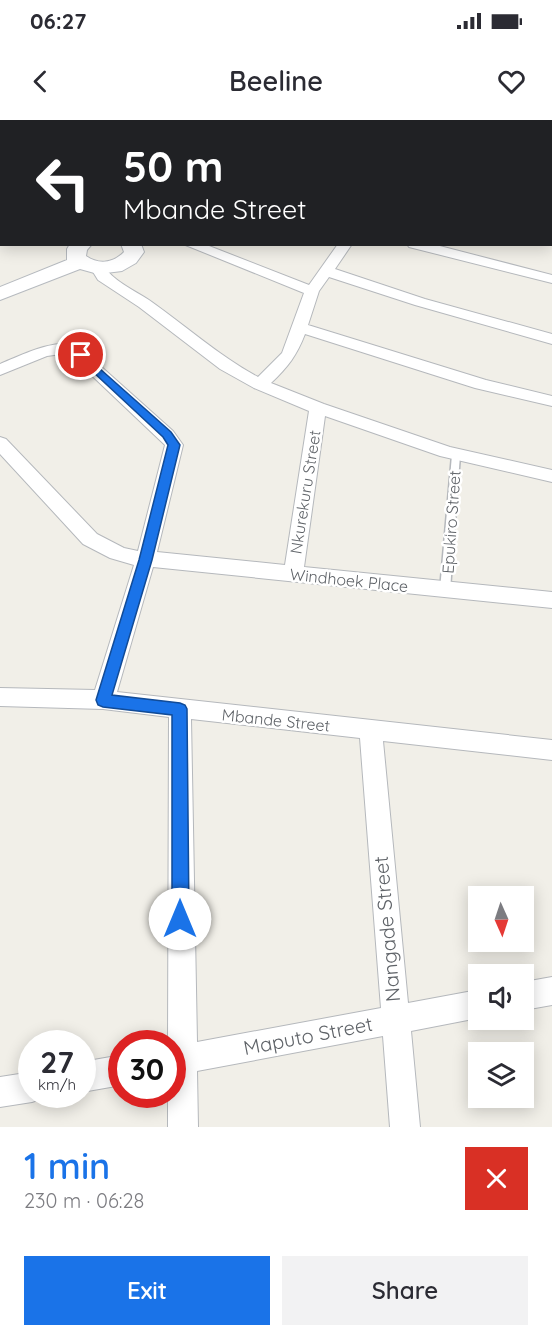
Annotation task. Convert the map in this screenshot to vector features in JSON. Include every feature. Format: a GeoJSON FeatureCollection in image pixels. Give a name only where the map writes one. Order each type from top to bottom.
{"type":"FeatureCollection","features":[{"type":"Feature","properties":{"kind":"street"},"geometry":{"type":"LineString","coordinates":[[0,293],[86,258],[117,266],[125,262],[134,252],[132,246]]}},
{"type":"Feature","properties":{"kind":"street"},"geometry":{"type":"LineString","coordinates":[[195,246],[312,291]]}},
{"type":"Feature","properties":{"kind":"street"},"geometry":{"type":"LineString","coordinates":[[260,384],[283,363],[290,353],[312,291],[344,246]]}},
{"type":"Feature","properties":{"kind":"street"},"geometry":{"type":"LineString","coordinates":[[422,246],[552,279]]}},
{"type":"Feature","properties":{"kind":"street"},"geometry":{"type":"LineString","coordinates":[[86,258],[103,277],[144,304],[226,366],[260,384],[318,408],[456,455],[552,476]]}},
{"type":"Feature","properties":{"kind":"street"},"geometry":{"type":"LineString","coordinates":[[327,271],[420,302],[552,339]]}},
{"type":"Feature","properties":{"kind":"street"},"geometry":{"type":"LineString","coordinates":[[299,327],[481,384],[552,401]]}},
{"type":"Feature","properties":{"kind":"street"},"geometry":{"type":"LineString","coordinates":[[0,370],[44,352],[71,348],[172,440],[174,450],[145,560],[103,700]]}},
{"type":"Feature","properties":{"kind":"street","name":"Nkurekuru Street"},"geometry":{"type":"LineString","coordinates":[[292,574],[318,408]]}},
{"type":"Feature","properties":{"kind":"street","name":"Windhoek Place"},"geometry":{"type":"LineString","coordinates":[[0,443],[90,539],[117,553],[145,560],[552,600]]}},
{"type":"Feature","properties":{"kind":"street","name":"Mbande Street"},"geometry":{"type":"LineString","coordinates":[[0,697],[103,700],[552,750]]}},
{"type":"Feature","properties":{"kind":"street"},"geometry":{"type":"LineString","coordinates":[[177,1030],[180,709]]}},
{"type":"Feature","properties":{"kind":"street","name":"Nangade Street"},"geometry":{"type":"LineString","coordinates":[[371,731],[405,1127]]}},
{"type":"Feature","properties":{"kind":"street"},"geometry":{"type":"LineString","coordinates":[[534,994],[552,991]]}},
{"type":"Feature","properties":{"kind":"street","name":"Maputo Street"},"geometry":{"type":"LineString","coordinates":[[186,1058],[468,1006]]}},
{"type":"Feature","properties":{"kind":"street"},"geometry":{"type":"LineString","coordinates":[[0,1092],[18,1089]]}},
{"type":"Feature","properties":{"kind":"street"},"geometry":{"type":"LineString","coordinates":[[181,1108],[183,1127]]}},
{"type":"Feature","properties":{"kind":"lane","name":"Epukiro Street"},"geometry":{"type":"LineString","coordinates":[[446,590],[456,455]]}},
{"type":"Feature","properties":{"kind":"route"},"geometry":{"type":"LineString","coordinates":[[81,355],[167,435],[174,445],[171,465],[145,560],[103,700],[180,709],[180,919]]}}]}
